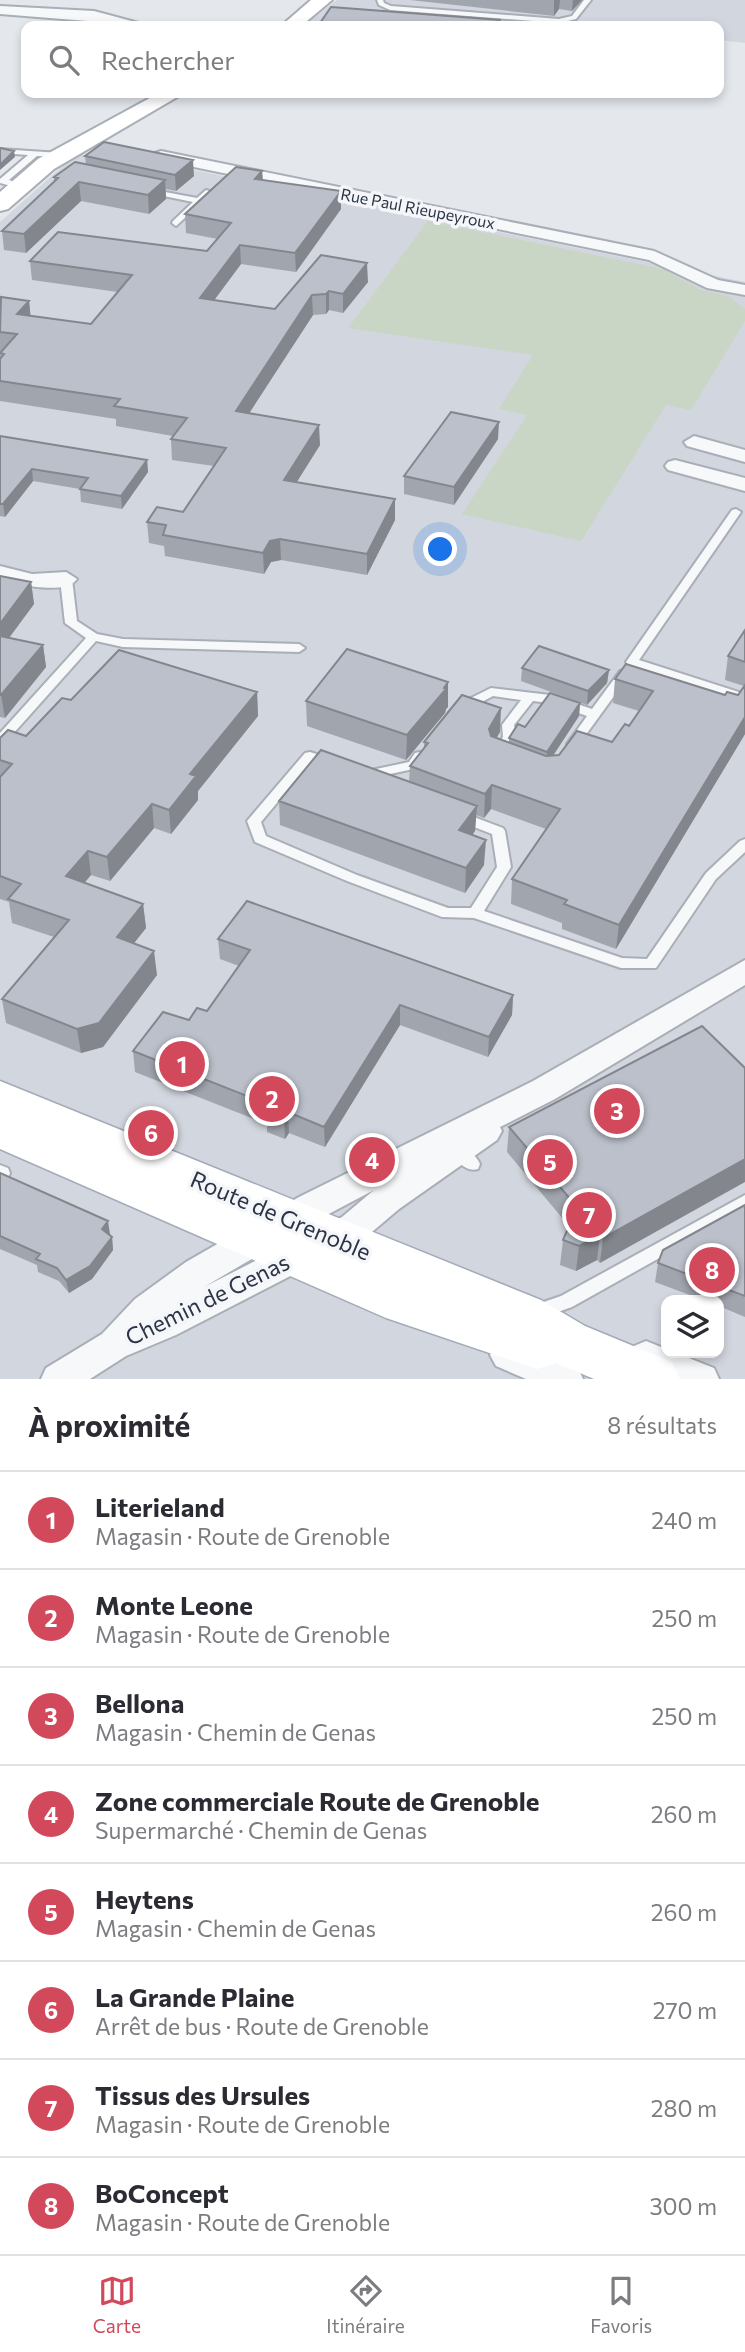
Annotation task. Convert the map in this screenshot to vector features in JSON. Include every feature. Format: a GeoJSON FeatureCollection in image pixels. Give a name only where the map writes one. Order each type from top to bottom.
{"type":"FeatureCollection","features":[{"type":"Feature","properties":{"kind":"main road","name":"Route de Grenoble"},"geometry":{"type":"LineString","coordinates":[[0,1099],[294,1238],[404,1302],[519,1339],[614,1379]]}},
{"type":"Feature","properties":{"kind":"main road","name":"Route de Grenoble"},"geometry":{"type":"LineString","coordinates":[[1,1157],[294,1238],[523,1316],[567,1343],[653,1379]]}},
{"type":"Feature","properties":{"kind":"street"},"geometry":{"type":"LineString","coordinates":[[296,21],[323,0]]}},
{"type":"Feature","properties":{"kind":"street"},"geometry":{"type":"LineString","coordinates":[[0,10],[94,15],[121,21]]}},
{"type":"Feature","properties":{"kind":"street"},"geometry":{"type":"LineString","coordinates":[[0,204],[33,173],[60,155],[165,98]]}},
{"type":"Feature","properties":{"kind":"street"},"geometry":{"type":"LineString","coordinates":[[86,140],[110,145]]}},
{"type":"Feature","properties":{"kind":"street","name":"Rue Paul Rieupeyroux"},"geometry":{"type":"LineString","coordinates":[[145,153],[229,175],[654,256],[713,284],[745,290]]}},
{"type":"Feature","properties":{"kind":"street"},"geometry":{"type":"LineString","coordinates":[[694,442],[745,456]]}},
{"type":"Feature","properties":{"kind":"street"},"geometry":{"type":"LineString","coordinates":[[675,466],[745,485]]}},
{"type":"Feature","properties":{"kind":"street"},"geometry":{"type":"LineString","coordinates":[[0,573],[32,581],[66,579]]}},
{"type":"Feature","properties":{"kind":"street","name":"Chemin de Genas"},"geometry":{"type":"LineString","coordinates":[[294,1238],[354,1227],[387,1199],[544,1090],[745,971]]}},
{"type":"Feature","properties":{"kind":"street","name":"Chemin de Genas"},"geometry":{"type":"LineString","coordinates":[[59,1379],[114,1345],[164,1324],[294,1238],[459,1151]]}},
{"type":"Feature","properties":{"kind":"street","name":"Route de Grenoble"},"geometry":{"type":"LineString","coordinates":[[404,1302],[510,1356],[565,1379]]}},
{"type":"Feature","properties":{"kind":"street","name":"Route de Grenoble"},"geometry":{"type":"LineString","coordinates":[[523,1316],[557,1321],[701,1379]]}},
{"type":"Feature","properties":{"kind":"lane"},"geometry":{"type":"LineString","coordinates":[[380,0],[381,4],[390,8],[547,21]]}},
{"type":"Feature","properties":{"kind":"lane"},"geometry":{"type":"LineString","coordinates":[[564,21],[574,19],[588,0]]}},
{"type":"Feature","properties":{"kind":"lane"},"geometry":{"type":"LineString","coordinates":[[0,150],[33,173]]}},
{"type":"Feature","properties":{"kind":"lane"},"geometry":{"type":"LineString","coordinates":[[176,223],[216,186]]}},
{"type":"Feature","properties":{"kind":"lane"},"geometry":{"type":"LineString","coordinates":[[136,188],[199,201]]}},
{"type":"Feature","properties":{"kind":"lane"},"geometry":{"type":"LineString","coordinates":[[565,755],[736,512]]}},
{"type":"Feature","properties":{"kind":"lane"},"geometry":{"type":"LineString","coordinates":[[66,579],[71,624],[93,637],[123,643],[299,648]]}},
{"type":"Feature","properties":{"kind":"lane"},"geometry":{"type":"LineString","coordinates":[[0,741],[93,637]]}},
{"type":"Feature","properties":{"kind":"lane"},"geometry":{"type":"LineString","coordinates":[[632,662],[745,698]]}},
{"type":"Feature","properties":{"kind":"lane"},"geometry":{"type":"LineString","coordinates":[[451,718],[459,709],[491,692],[550,699],[595,714]]}},
{"type":"Feature","properties":{"kind":"lane"},"geometry":{"type":"LineString","coordinates":[[507,759],[496,755],[509,737],[508,725],[530,697]]}},
{"type":"Feature","properties":{"kind":"lane"},"geometry":{"type":"LineString","coordinates":[[354,771],[413,765],[428,747]]}},
{"type":"Feature","properties":{"kind":"lane"},"geometry":{"type":"LineString","coordinates":[[386,786],[354,771],[310,756],[254,821],[260,839],[352,878],[447,913],[475,913],[621,963],[651,964],[711,876],[745,844]]}},
{"type":"Feature","properties":{"kind":"lane"},"geometry":{"type":"LineString","coordinates":[[446,811],[498,831],[504,867],[475,913]]}},
{"type":"Feature","properties":{"kind":"lane"},"geometry":{"type":"LineString","coordinates":[[523,1316],[566,1302],[745,1202]]}},
{"type":"Feature","properties":{"kind":"shaded area"},"geometry":{"type":"Polygon","coordinates":[[[337,0],[745,0],[745,43],[724,41],[724,21],[309,21],[337,0]]]}},
{"type":"Feature","properties":{"kind":"shaded area"},"geometry":{"type":"Polygon","coordinates":[[[105,152],[745,282],[745,1379],[0,1379],[0,222],[74,156],[105,152]]]}},
{"type":"Feature","properties":{"kind":"green space"},"geometry":{"type":"Polygon","coordinates":[[[428,221],[663,269],[701,290],[729,296],[745,309],[745,321],[691,410],[666,405],[581,541],[462,514],[527,415],[499,409],[533,355],[348,328],[428,221]]]}},
{"type":"Feature","properties":{"kind":"building"},"geometry":{"type":"Polygon","coordinates":[[[331,7],[500,20],[500,21],[321,21],[331,7]]]}},
{"type":"Feature","properties":{"kind":"building"},"geometry":{"type":"Polygon","coordinates":[[[104,142],[193,160],[175,175],[85,156],[104,142]]]}},
{"type":"Feature","properties":{"kind":"building"},"geometry":{"type":"Polygon","coordinates":[[[0,148],[14,151],[0,165],[0,148]]]}},
{"type":"Feature","properties":{"kind":"building"},"geometry":{"type":"Polygon","coordinates":[[[75,162],[165,180],[148,195],[79,182],[24,234],[2,231],[58,178],[54,177],[75,162]]]}},
{"type":"Feature","properties":{"kind":"building"},"geometry":{"type":"Polygon","coordinates":[[[236,167],[262,171],[255,179],[341,191],[295,253],[240,245],[200,298],[275,309],[321,255],[367,263],[343,294],[329,291],[326,294],[312,295],[236,411],[319,425],[284,480],[395,499],[367,554],[280,539],[270,541],[263,553],[163,535],[166,525],[147,522],[157,507],[183,512],[226,448],[171,439],[187,418],[114,406],[120,399],[0,381],[0,359],[4,354],[0,353],[17,334],[0,332],[1,297],[29,301],[17,314],[91,324],[132,275],[30,261],[58,232],[207,251],[231,223],[185,214],[236,167]]]}},
{"type":"Feature","properties":{"kind":"building"},"geometry":{"type":"Polygon","coordinates":[[[451,412],[499,422],[454,487],[404,476],[451,412]]]}},
{"type":"Feature","properties":{"kind":"building"},"geometry":{"type":"Polygon","coordinates":[[[0,436],[147,460],[121,496],[80,489],[88,478],[32,469],[3,504],[0,504],[0,436]]]}},
{"type":"Feature","properties":{"kind":"building"},"geometry":{"type":"Polygon","coordinates":[[[0,576],[31,582],[0,624],[0,576]]]}},
{"type":"Feature","properties":{"kind":"building"},"geometry":{"type":"Polygon","coordinates":[[[745,630],[745,662],[728,656],[745,630]]]}},
{"type":"Feature","properties":{"kind":"building"},"geometry":{"type":"Polygon","coordinates":[[[0,636],[43,645],[1,695],[0,695],[0,636]]]}},
{"type":"Feature","properties":{"kind":"building"},"geometry":{"type":"Polygon","coordinates":[[[539,646],[609,670],[588,691],[522,668],[539,646]]]}},
{"type":"Feature","properties":{"kind":"building"},"geometry":{"type":"Polygon","coordinates":[[[347,649],[448,682],[444,688],[446,689],[407,735],[306,701],[347,649]]]}},
{"type":"Feature","properties":{"kind":"building"},"geometry":{"type":"Polygon","coordinates":[[[119,650],[257,692],[190,774],[196,776],[169,810],[152,804],[107,857],[88,851],[66,876],[143,904],[117,937],[154,951],[99,1023],[77,1029],[2,999],[69,920],[8,899],[21,884],[0,876],[0,777],[12,764],[0,760],[0,738],[8,730],[26,736],[62,698],[71,700],[119,650]]]}},
{"type":"Feature","properties":{"kind":"building"},"geometry":{"type":"Polygon","coordinates":[[[626,664],[725,695],[727,692],[738,695],[745,685],[745,717],[619,925],[564,904],[567,900],[512,879],[560,809],[492,785],[485,794],[410,766],[428,743],[424,742],[462,695],[501,708],[489,729],[491,736],[546,756],[559,755],[577,731],[612,742],[625,724],[629,726],[653,691],[615,679],[626,664]]]}},
{"type":"Feature","properties":{"kind":"building"},"geometry":{"type":"Polygon","coordinates":[[[550,693],[580,703],[547,752],[509,738],[518,724],[525,727],[550,693]]]}},
{"type":"Feature","properties":{"kind":"building"},"geometry":{"type":"Polygon","coordinates":[[[321,750],[477,806],[459,830],[486,840],[466,868],[279,801],[321,750]]]}},
{"type":"Feature","properties":{"kind":"building"},"geometry":{"type":"Polygon","coordinates":[[[247,901],[513,995],[489,1037],[400,1005],[324,1127],[288,1112],[284,1119],[266,1112],[270,1105],[133,1051],[163,1012],[189,1020],[197,1008],[207,1011],[250,950],[218,939],[247,901]]]}},
{"type":"Feature","properties":{"kind":"building"},"geometry":{"type":"Polygon","coordinates":[[[702,1026],[745,1068],[745,1159],[603,1238],[600,1235],[579,1246],[563,1240],[577,1207],[509,1127],[702,1026]]]}},
{"type":"Feature","properties":{"kind":"building"},"geometry":{"type":"Polygon","coordinates":[[[0,1173],[108,1221],[102,1229],[112,1237],[90,1266],[66,1280],[57,1268],[36,1259],[40,1254],[0,1236],[0,1173]]]}},
{"type":"Feature","properties":{"kind":"building"},"geometry":{"type":"Polygon","coordinates":[[[745,1205],[745,1296],[658,1263],[663,1250],[745,1205]]]}},
{"type":"Feature","properties":{"kind":"place","name":"Literieland"},"geometry":{"type":"Point","coordinates":[182,1064]}},
{"type":"Feature","properties":{"kind":"place","name":"Monte Leone"},"geometry":{"type":"Point","coordinates":[272,1099]}},
{"type":"Feature","properties":{"kind":"place","name":"Bellona"},"geometry":{"type":"Point","coordinates":[617,1111]}},
{"type":"Feature","properties":{"kind":"place","name":"La Grande Plaine"},"geometry":{"type":"Point","coordinates":[151,1133]}},
{"type":"Feature","properties":{"kind":"place","name":"Zone commerciale Route de Grenoble"},"geometry":{"type":"Point","coordinates":[372,1160]}},
{"type":"Feature","properties":{"kind":"place","name":"Heytens"},"geometry":{"type":"Point","coordinates":[550,1162]}},
{"type":"Feature","properties":{"kind":"place","name":"Tissus des Ursules"},"geometry":{"type":"Point","coordinates":[589,1215]}},
{"type":"Feature","properties":{"kind":"place","name":"BoConcept"},"geometry":{"type":"Point","coordinates":[712,1270]}}]}
